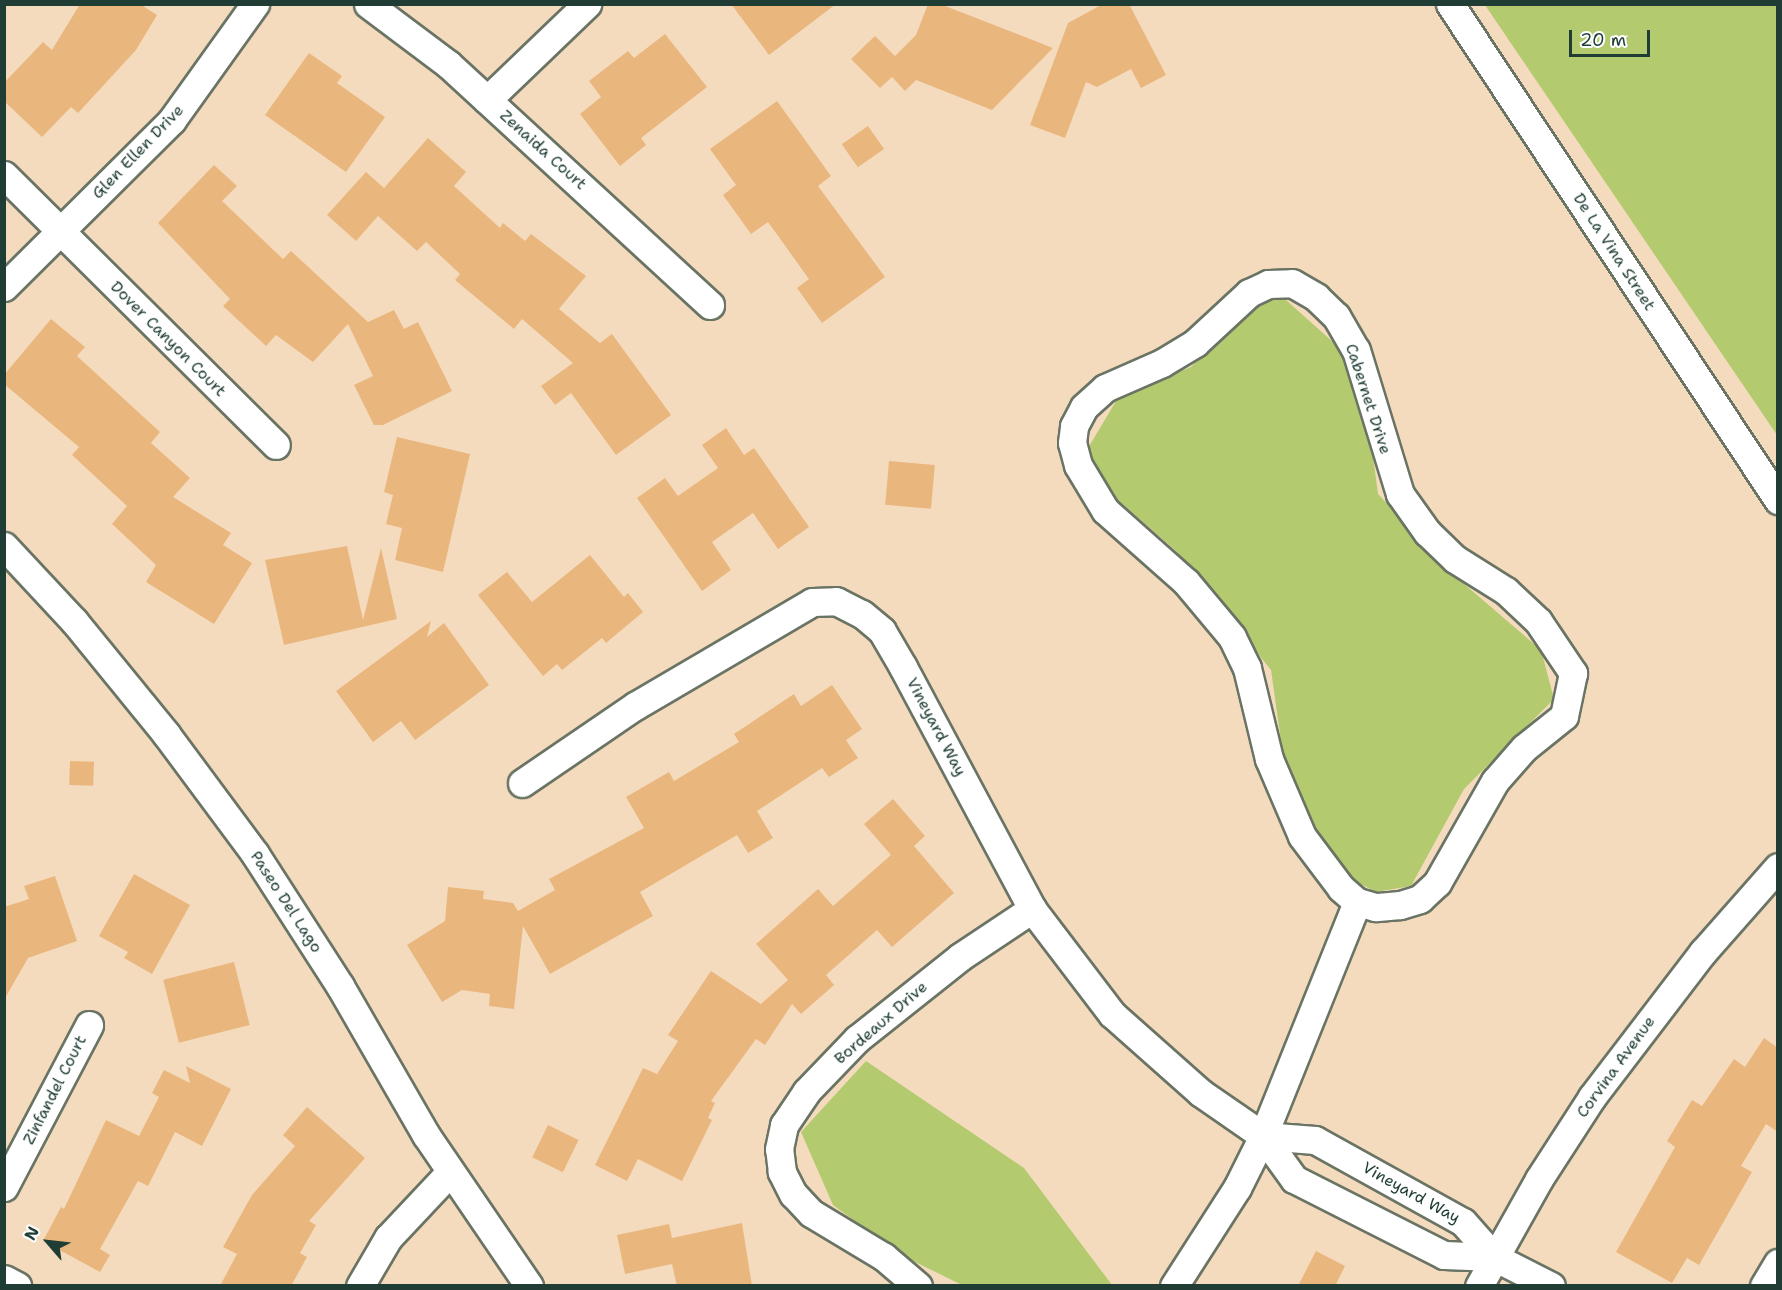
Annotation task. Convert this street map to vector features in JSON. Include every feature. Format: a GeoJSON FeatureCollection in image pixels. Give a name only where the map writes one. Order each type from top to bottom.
{"type":"FeatureCollection","features":[{"type":"Feature","properties":{"kind":"street","name":"Glen Ellen Drive"},"geometry":{"type":"LineString","coordinates":[[4,287],[172,120],[255,4]]}},
{"type":"Feature","properties":{"kind":"street","name":"Zenaida Court"},"geometry":{"type":"LineString","coordinates":[[368,4],[448,64],[710,305]]}},
{"type":"Feature","properties":{"kind":"street"},"geometry":{"type":"LineString","coordinates":[[487,100],[587,4]]}},
{"type":"Feature","properties":{"kind":"street","name":"De La Vina Street"},"geometry":{"type":"LineString","coordinates":[[1450,4],[1778,500]]}},
{"type":"Feature","properties":{"kind":"street","name":"Dover Canyon Court"},"geometry":{"type":"LineString","coordinates":[[4,174],[276,445]]}},
{"type":"Feature","properties":{"kind":"street","name":"Cabernet Drive"},"geometry":{"type":"LineString","coordinates":[[1292,283],[1316,297],[1336,316],[1356,350],[1400,494],[1427,532],[1455,559],[1506,591],[1538,621],[1573,673],[1564,716],[1524,748],[1495,781],[1437,883],[1420,899],[1400,905],[1375,907],[1358,902],[1341,888],[1302,836],[1285,801],[1269,759],[1247,668],[1232,637],[1186,582],[1105,510],[1078,465],[1072,443],[1074,426],[1084,407],[1105,388],[1162,363],[1195,343],[1249,293],[1268,284],[1292,283]]}},
{"type":"Feature","properties":{"kind":"street","name":"Paseo Del Lago"},"geometry":{"type":"LineString","coordinates":[[4,546],[74,621],[166,734],[255,854],[340,986],[450,1172],[529,1286]]}},
{"type":"Feature","properties":{"kind":"street","name":"Vineyard Way"},"geometry":{"type":"LineString","coordinates":[[522,783],[635,706],[780,620],[812,602],[836,601],[862,614],[882,631],[1032,909],[1112,1014],[1201,1093],[1263,1136],[1294,1179],[1444,1255],[1494,1257]]}},
{"type":"Feature","properties":{"kind":"street","name":"Corvina Avenue"},"geometry":{"type":"LineString","coordinates":[[1479,1286],[1494,1257],[1592,1097],[1703,952],[1778,867]]}},
{"type":"Feature","properties":{"kind":"street"},"geometry":{"type":"LineString","coordinates":[[1174,1286],[1237,1188],[1263,1136],[1358,902]]}},
{"type":"Feature","properties":{"kind":"street","name":"Bordeaux Drive"},"geometry":{"type":"LineString","coordinates":[[918,1286],[884,1257],[811,1213],[793,1194],[782,1172],[779,1149],[784,1125],[806,1092],[857,1039],[960,957],[1032,909]]}},
{"type":"Feature","properties":{"kind":"street","name":"Zinfandel Court"},"geometry":{"type":"LineString","coordinates":[[4,1187],[89,1025]]}},
{"type":"Feature","properties":{"kind":"street","name":"Vineyard Way"},"geometry":{"type":"LineString","coordinates":[[1263,1136],[1315,1140],[1464,1222],[1494,1257]]}},
{"type":"Feature","properties":{"kind":"street"},"geometry":{"type":"LineString","coordinates":[[360,1286],[388,1238],[450,1172]]}},
{"type":"Feature","properties":{"kind":"street"},"geometry":{"type":"LineString","coordinates":[[1494,1257],[1551,1286]]}},
{"type":"Feature","properties":{"kind":"street"},"geometry":{"type":"LineString","coordinates":[[1764,1286],[1778,1263]]}},
{"type":"Feature","properties":{"kind":"street"},"geometry":{"type":"LineString","coordinates":[[4,1279],[17,1286]]}},
{"type":"Feature","properties":{"kind":"green space"},"geometry":{"type":"Polygon","coordinates":[[[1485,5],[1777,5],[1777,435],[1485,5]]]}},
{"type":"Feature","properties":{"kind":"green space"},"geometry":{"type":"Polygon","coordinates":[[[1268,284],[1361,367],[1378,494],[1456,577],[1541,650],[1554,699],[1464,789],[1411,886],[1376,892],[1325,865],[1284,762],[1271,670],[1175,550],[1078,465],[1119,396],[1191,367],[1268,284]]]}},
{"type":"Feature","properties":{"kind":"green space"},"geometry":{"type":"Polygon","coordinates":[[[866,1061],[1024,1168],[1112,1285],[962,1285],[901,1255],[833,1205],[801,1132],[866,1061]]]}},
{"type":"Feature","properties":{"kind":"building"},"geometry":{"type":"Polygon","coordinates":[[[80,4],[140,4],[157,15],[136,50],[78,113],[71,107],[42,137],[4,101],[4,83],[43,42],[52,50],[80,4]]]}},
{"type":"Feature","properties":{"kind":"building"},"geometry":{"type":"Polygon","coordinates":[[[731,4],[836,4],[769,55],[731,4]]]}},
{"type":"Feature","properties":{"kind":"building"},"geometry":{"type":"Polygon","coordinates":[[[928,4],[940,4],[1053,48],[992,110],[916,80],[905,91],[892,77],[880,88],[851,59],[875,36],[895,56],[916,35],[928,4]]]}},
{"type":"Feature","properties":{"kind":"building"},"geometry":{"type":"Polygon","coordinates":[[[1103,4],[1129,4],[1166,75],[1141,88],[1131,69],[1097,87],[1086,82],[1065,138],[1030,125],[1068,23],[1103,4]]]}},
{"type":"Feature","properties":{"kind":"building"},"geometry":{"type":"Polygon","coordinates":[[[665,34],[707,87],[641,138],[646,145],[620,166],[580,114],[601,97],[589,81],[628,51],[634,58],[665,34]]]}},
{"type":"Feature","properties":{"kind":"building"},"geometry":{"type":"Polygon","coordinates":[[[309,53],[342,76],[337,83],[385,117],[346,172],[265,115],[309,53]]]}},
{"type":"Feature","properties":{"kind":"building"},"geometry":{"type":"Polygon","coordinates":[[[777,101],[831,176],[818,186],[885,277],[822,323],[797,288],[809,279],[768,222],[751,234],[723,195],[736,185],[710,149],[777,101]]]}},
{"type":"Feature","properties":{"kind":"building"},"geometry":{"type":"Polygon","coordinates":[[[868,126],[884,149],[858,167],[842,144],[868,126]]]}},
{"type":"Feature","properties":{"kind":"building"},"geometry":{"type":"Polygon","coordinates":[[[428,138],[466,172],[454,186],[500,228],[503,223],[525,241],[531,234],[586,276],[559,309],[600,343],[612,334],[671,415],[616,455],[571,393],[555,405],[541,386],[573,363],[522,319],[514,329],[455,280],[460,274],[426,242],[417,251],[378,216],[356,241],[327,215],[366,172],[384,188],[428,138]]]}},
{"type":"Feature","properties":{"kind":"building"},"geometry":{"type":"Polygon","coordinates":[[[214,165],[237,186],[222,201],[283,259],[291,251],[368,322],[394,310],[404,329],[418,322],[452,391],[383,425],[374,425],[354,385],[373,376],[348,324],[313,362],[276,335],[266,346],[223,306],[230,299],[158,223],[214,165]]]}},
{"type":"Feature","properties":{"kind":"building"},"geometry":{"type":"Polygon","coordinates":[[[51,319],[85,347],[77,356],[160,432],[151,443],[190,478],[173,497],[231,533],[223,545],[252,563],[214,624],[146,582],[156,565],[112,524],[127,506],[72,455],[79,447],[4,384],[4,375],[51,319]]]}},
{"type":"Feature","properties":{"kind":"building"},"geometry":{"type":"Polygon","coordinates":[[[726,428],[744,455],[754,448],[809,527],[778,549],[753,513],[712,542],[731,570],[702,591],[637,498],[665,478],[678,496],[718,468],[702,445],[726,428]]]}},
{"type":"Feature","properties":{"kind":"building"},"geometry":{"type":"Polygon","coordinates":[[[397,437],[470,454],[443,572],[395,560],[402,528],[386,524],[393,495],[384,492],[397,437]]]}},
{"type":"Feature","properties":{"kind":"building"},"geometry":{"type":"Polygon","coordinates":[[[889,461],[935,465],[931,509],[885,505],[889,461]]]}},
{"type":"Feature","properties":{"kind":"building"},"geometry":{"type":"Polygon","coordinates":[[[347,546],[363,620],[381,548],[397,619],[284,645],[265,560],[347,546]]]}},
{"type":"Feature","properties":{"kind":"building"},"geometry":{"type":"Polygon","coordinates":[[[590,555],[624,597],[628,593],[643,612],[606,643],[602,638],[562,670],[557,664],[543,676],[478,595],[507,572],[532,602],[590,555]]]}},
{"type":"Feature","properties":{"kind":"building"},"geometry":{"type":"Polygon","coordinates":[[[431,621],[427,637],[444,623],[489,685],[415,740],[401,721],[373,742],[336,691],[431,621]]]}},
{"type":"Feature","properties":{"kind":"building"},"geometry":{"type":"Polygon","coordinates":[[[832,685],[862,729],[846,740],[858,758],[829,777],[822,768],[757,811],[773,838],[748,853],[737,835],[640,892],[653,916],[550,974],[523,926],[514,1009],[489,1006],[490,994],[462,990],[442,1002],[407,945],[445,921],[448,887],[484,891],[483,899],[513,903],[518,911],[555,890],[549,879],[644,828],[626,797],[669,772],[674,781],[739,742],[734,734],[794,694],[801,706],[832,685]]]}},
{"type":"Feature","properties":{"kind":"building"},"geometry":{"type":"Polygon","coordinates":[[[70,761],[94,762],[93,786],[69,785],[70,761]]]}},
{"type":"Feature","properties":{"kind":"building"},"geometry":{"type":"Polygon","coordinates":[[[893,799],[925,836],[914,846],[954,893],[892,947],[877,930],[826,975],[834,985],[801,1014],[792,1004],[765,1045],[756,1039],[711,1101],[715,1103],[708,1118],[712,1120],[682,1181],[638,1159],[627,1181],[595,1165],[643,1068],[657,1074],[678,1041],[668,1035],[711,971],[761,1004],[788,980],[756,944],[818,889],[833,906],[891,855],[864,824],[893,799]]]}},
{"type":"Feature","properties":{"kind":"building"},"geometry":{"type":"Polygon","coordinates":[[[134,874],[190,905],[152,974],[124,958],[128,952],[99,936],[134,874]]]}},
{"type":"Feature","properties":{"kind":"building"},"geometry":{"type":"Polygon","coordinates":[[[55,876],[77,941],[28,958],[4,1000],[4,907],[29,899],[24,886],[55,876]]]}},
{"type":"Feature","properties":{"kind":"building"},"geometry":{"type":"Polygon","coordinates":[[[234,962],[250,1025],[179,1043],[163,980],[234,962]]]}},
{"type":"Feature","properties":{"kind":"building"},"geometry":{"type":"Polygon","coordinates":[[[1764,1038],[1778,1048],[1778,1132],[1766,1124],[1741,1166],[1752,1172],[1699,1265],[1687,1258],[1672,1283],[1616,1252],[1675,1147],[1667,1141],[1692,1100],[1702,1106],[1734,1059],[1745,1067],[1764,1038]]]}},
{"type":"Feature","properties":{"kind":"building"},"geometry":{"type":"Polygon","coordinates":[[[186,1066],[231,1089],[202,1146],[175,1132],[148,1186],[138,1181],[100,1249],[110,1255],[100,1272],[43,1241],[61,1207],[64,1209],[106,1120],[139,1136],[159,1097],[152,1093],[164,1070],[190,1083],[186,1066]]]}},
{"type":"Feature","properties":{"kind":"building"},"geometry":{"type":"Polygon","coordinates":[[[307,1107],[365,1158],[309,1221],[316,1225],[300,1253],[307,1257],[291,1286],[220,1286],[237,1254],[223,1247],[252,1195],[295,1146],[283,1135],[307,1107]]]}},
{"type":"Feature","properties":{"kind":"building"},"geometry":{"type":"Polygon","coordinates":[[[548,1125],[579,1140],[563,1172],[532,1157],[548,1125]]]}},
{"type":"Feature","properties":{"kind":"building"},"geometry":{"type":"Polygon","coordinates":[[[742,1223],[752,1286],[677,1286],[672,1264],[625,1274],[617,1235],[669,1224],[672,1238],[742,1223]]]}},
{"type":"Feature","properties":{"kind":"building"},"geometry":{"type":"Polygon","coordinates":[[[1316,1251],[1345,1266],[1335,1286],[1298,1286],[1316,1251]]]}}]}
